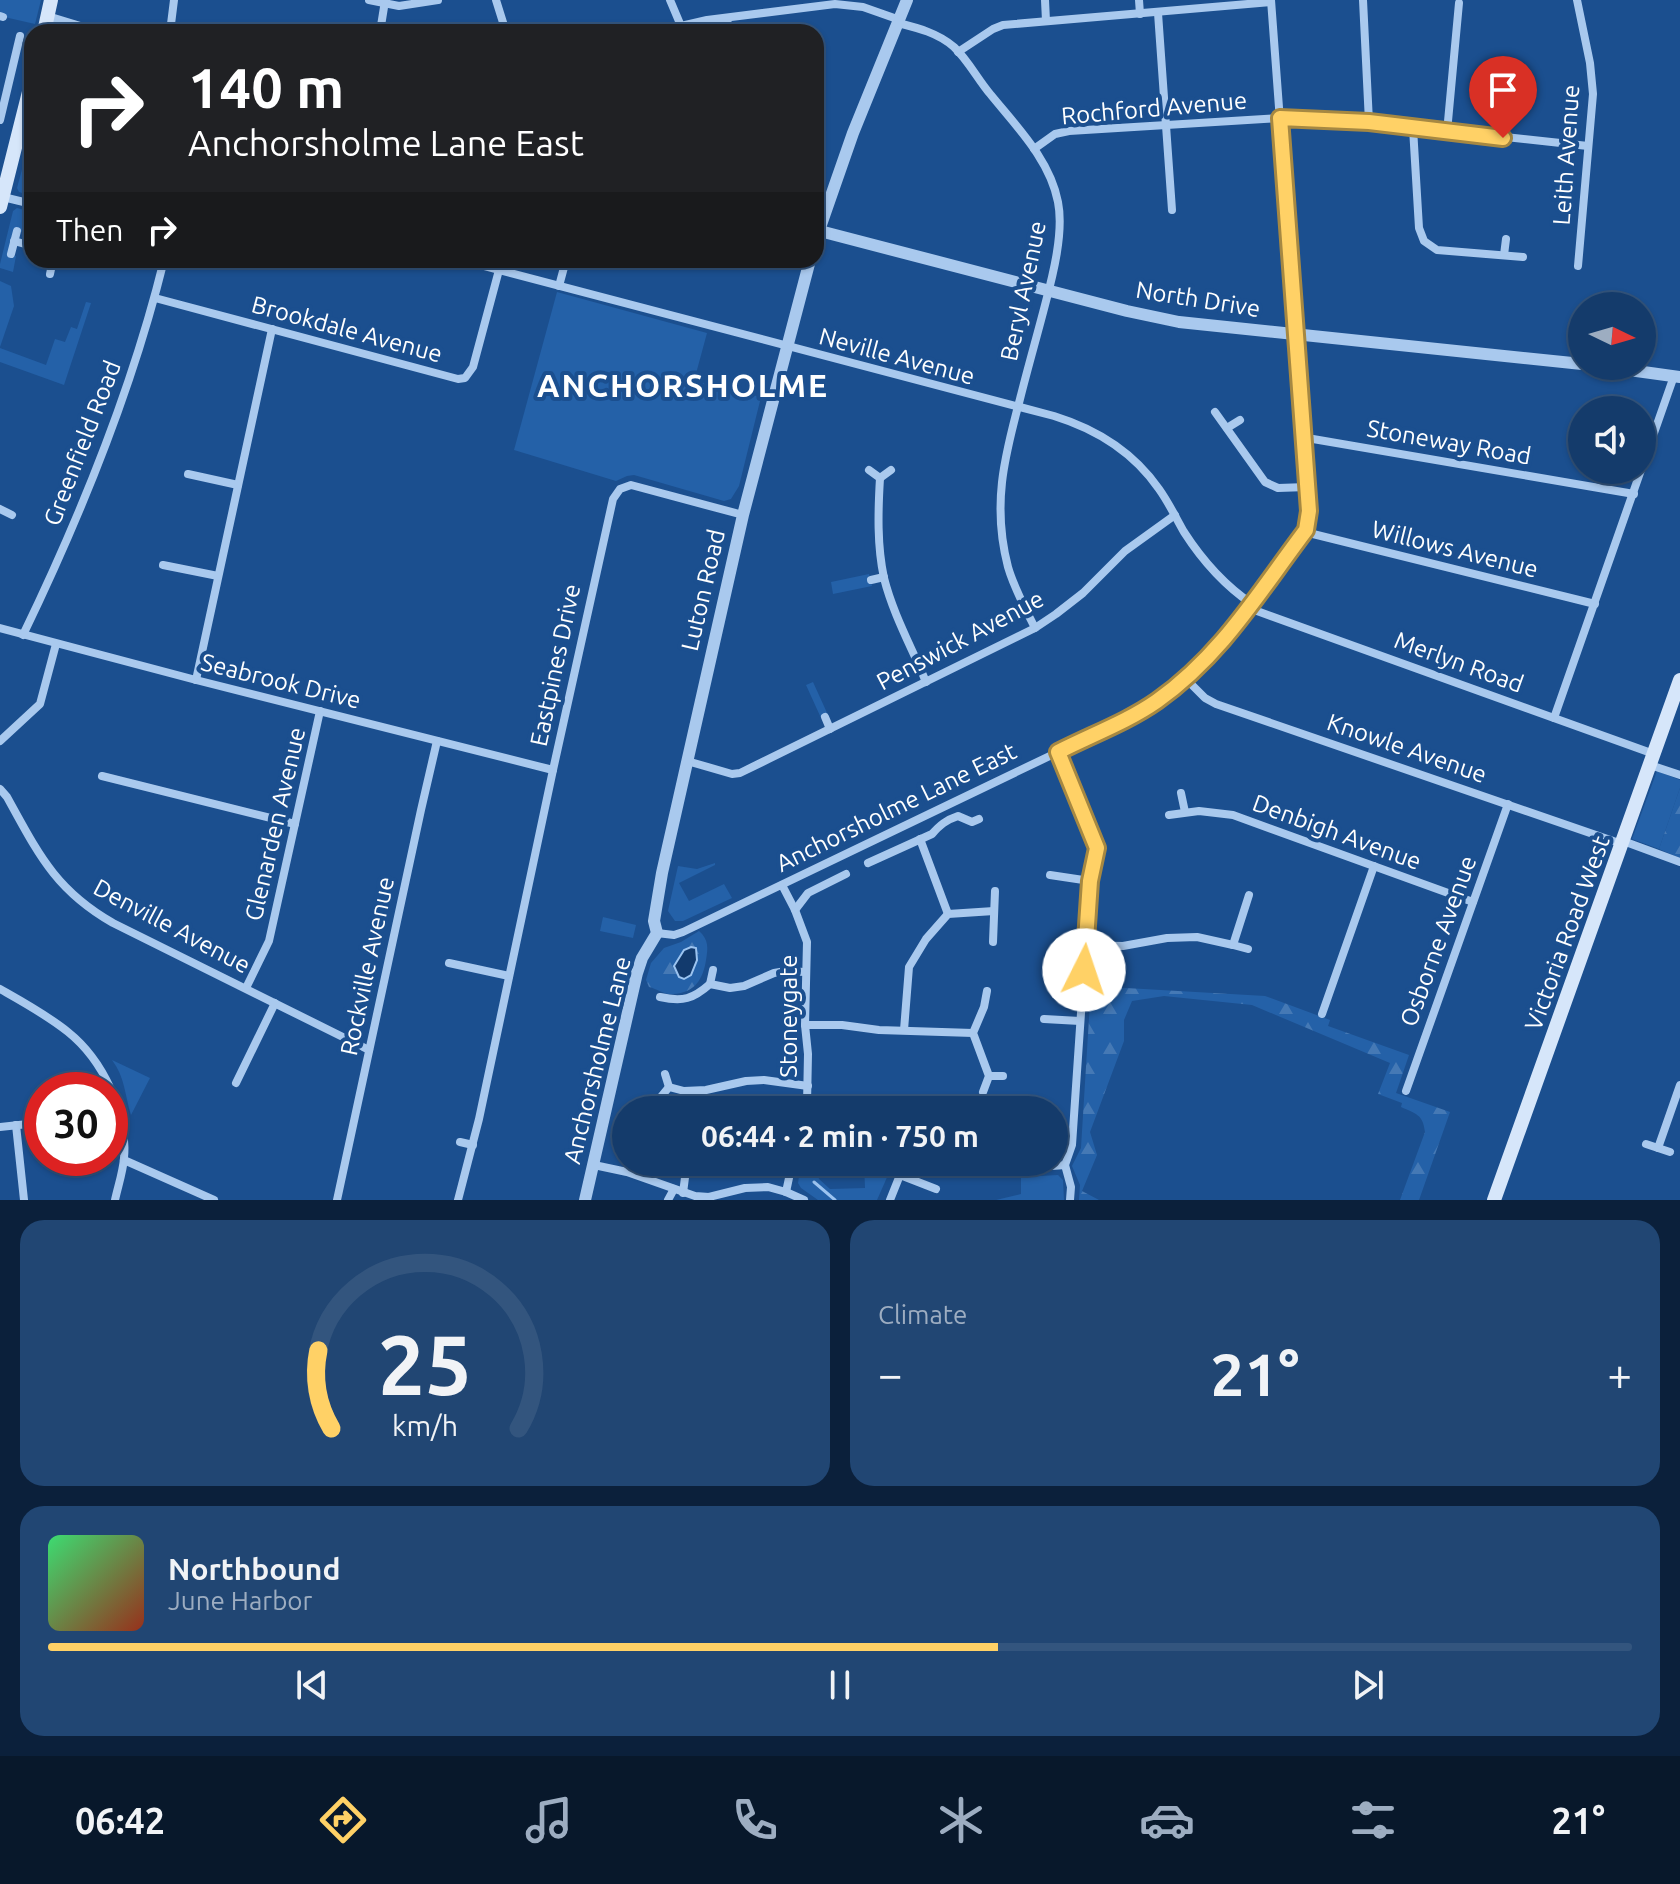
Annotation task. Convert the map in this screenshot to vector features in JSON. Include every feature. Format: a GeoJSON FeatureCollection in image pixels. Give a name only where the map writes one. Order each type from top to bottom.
{"type":"FeatureCollection","features":[{"type":"Feature","properties":{"kind":"main road"},"geometry":{"type":"LineString","coordinates":[[46,24],[51,0]]}},
{"type":"Feature","properties":{"kind":"main road"},"geometry":{"type":"LineString","coordinates":[[2,202],[24,113]]}},
{"type":"Feature","properties":{"kind":"main road","name":"Victoria Road West"},"geometry":{"type":"LineString","coordinates":[[1494,1200],[1680,680]]}},
{"type":"Feature","properties":{"kind":"street"},"geometry":{"type":"LineString","coordinates":[[171,24],[174,0]]}},
{"type":"Feature","properties":{"kind":"street"},"geometry":{"type":"LineString","coordinates":[[369,0],[399,6],[438,0]]}},
{"type":"Feature","properties":{"kind":"street"},"geometry":{"type":"LineString","coordinates":[[496,0],[504,24]]}},
{"type":"Feature","properties":{"kind":"street"},"geometry":{"type":"LineString","coordinates":[[670,0],[680,24]]}},
{"type":"Feature","properties":{"kind":"street"},"geometry":{"type":"LineString","coordinates":[[824,214],[907,0]]}},
{"type":"Feature","properties":{"kind":"street"},"geometry":{"type":"LineString","coordinates":[[1045,0],[1046,21]]}},
{"type":"Feature","properties":{"kind":"street"},"geometry":{"type":"LineString","coordinates":[[1139,0],[1140,14]]}},
{"type":"Feature","properties":{"kind":"street"},"geometry":{"type":"LineString","coordinates":[[1363,0],[1369,122]]}},
{"type":"Feature","properties":{"kind":"street","name":"Leith Avenue"},"geometry":{"type":"LineString","coordinates":[[1577,0],[1592,72],[1593,94],[1578,266]]}},
{"type":"Feature","properties":{"kind":"street"},"geometry":{"type":"LineString","coordinates":[[958,52],[1003,25],[1271,1],[1304,439],[1309,518],[1306,530]]}},
{"type":"Feature","properties":{"kind":"street"},"geometry":{"type":"LineString","coordinates":[[381,24],[385,2]]}},
{"type":"Feature","properties":{"kind":"street"},"geometry":{"type":"LineString","coordinates":[[1447,132],[1459,3]]}},
{"type":"Feature","properties":{"kind":"street","name":"Beryl Avenue"},"geometry":{"type":"LineString","coordinates":[[692,24],[835,4],[863,7],[931,33],[958,52],[1034,149],[1051,178],[1059,204],[1059,231],[1049,290],[1002,473],[1000,511],[1008,567],[1035,628]]}},
{"type":"Feature","properties":{"kind":"street"},"geometry":{"type":"LineString","coordinates":[[1158,13],[1172,210]]}},
{"type":"Feature","properties":{"kind":"street"},"geometry":{"type":"LineString","coordinates":[[727,18],[728,24]]}},
{"type":"Feature","properties":{"kind":"street"},"geometry":{"type":"LineString","coordinates":[[0,120],[20,36]]}},
{"type":"Feature","properties":{"kind":"street","name":"Rochford Avenue"},"geometry":{"type":"LineString","coordinates":[[1034,149],[1055,134],[1069,131],[1280,118],[1369,122],[1588,146]]}},
{"type":"Feature","properties":{"kind":"street"},"geometry":{"type":"LineString","coordinates":[[1413,128],[1419,228],[1424,241],[1437,250],[1523,257]]}},
{"type":"Feature","properties":{"kind":"street"},"geometry":{"type":"LineString","coordinates":[[2,202],[24,203]]}},
{"type":"Feature","properties":{"kind":"street"},"geometry":{"type":"LineString","coordinates":[[11,254],[17,231]]}},
{"type":"Feature","properties":{"kind":"street","name":"North Drive"},"geometry":{"type":"LineString","coordinates":[[824,235],[1179,322],[1568,363]]}},
{"type":"Feature","properties":{"kind":"street"},"geometry":{"type":"LineString","coordinates":[[1504,255],[1506,239]]}},
{"type":"Feature","properties":{"kind":"street"},"geometry":{"type":"LineString","coordinates":[[14,241],[24,244]]}},
{"type":"Feature","properties":{"kind":"street"},"geometry":{"type":"LineString","coordinates":[[50,274],[51,268]]}},
{"type":"Feature","properties":{"kind":"street","name":"Greenfield Road"},"geometry":{"type":"LineString","coordinates":[[23,635],[61,555],[95,471],[133,369],[162,268]]}},
{"type":"Feature","properties":{"kind":"street","name":"Neville Avenue"},"geometry":{"type":"LineString","coordinates":[[491,268],[1070,421],[1107,440],[1144,470],[1162,492],[1198,552],[1229,587],[1251,605]]}},
{"type":"Feature","properties":{"kind":"street"},"geometry":{"type":"LineString","coordinates":[[559,286],[564,268]]}},
{"type":"Feature","properties":{"kind":"street","name":"Luton Road"},"geometry":{"type":"LineString","coordinates":[[657,933],[654,921],[656,907],[687,761],[743,515],[808,268]]}},
{"type":"Feature","properties":{"kind":"street","name":"Brookdale Avenue"},"geometry":{"type":"LineString","coordinates":[[155,298],[458,379],[465,378],[473,367],[499,270]]}},
{"type":"Feature","properties":{"kind":"street"},"geometry":{"type":"LineString","coordinates":[[196,680],[272,329]]}},
{"type":"Feature","properties":{"kind":"street"},"geometry":{"type":"LineString","coordinates":[[1554,718],[1677,377],[1656,374]]}},
{"type":"Feature","properties":{"kind":"street"},"geometry":{"type":"LineString","coordinates":[[1215,412],[1265,482],[1284,489],[1307,487]]}},
{"type":"Feature","properties":{"kind":"street"},"geometry":{"type":"LineString","coordinates":[[1227,428],[1240,420]]}},
{"type":"Feature","properties":{"kind":"street","name":"Stoneway Road"},"geometry":{"type":"LineString","coordinates":[[1304,439],[1634,494]]}},
{"type":"Feature","properties":{"kind":"street"},"geometry":{"type":"LineString","coordinates":[[869,470],[880,478]]}},
{"type":"Feature","properties":{"kind":"street"},"geometry":{"type":"LineString","coordinates":[[880,478],[891,470]]}},
{"type":"Feature","properties":{"kind":"street"},"geometry":{"type":"LineString","coordinates":[[188,474],[238,485]]}},
{"type":"Feature","properties":{"kind":"street"},"geometry":{"type":"LineString","coordinates":[[880,478],[879,535],[884,577],[893,606],[926,682]]}},
{"type":"Feature","properties":{"kind":"street","name":"Eastpines Drive"},"geometry":{"type":"LineString","coordinates":[[458,1200],[473,1145],[553,770],[617,492],[631,485],[743,515]]}},
{"type":"Feature","properties":{"kind":"street"},"geometry":{"type":"LineString","coordinates":[[1,511],[12,515]]}},
{"type":"Feature","properties":{"kind":"street","name":"Penswick Avenue"},"geometry":{"type":"LineString","coordinates":[[687,761],[732,774],[740,773],[1035,628],[1083,593],[1125,551],[1175,515]]}},
{"type":"Feature","properties":{"kind":"street","name":"Willows Avenue"},"geometry":{"type":"LineString","coordinates":[[1306,530],[1595,604]]}},
{"type":"Feature","properties":{"kind":"street","name":"Anchorsholme Lane East"},"geometry":{"type":"LineString","coordinates":[[657,933],[667,936],[683,932],[1154,703],[1186,679],[1225,640],[1306,530]]}},
{"type":"Feature","properties":{"kind":"street"},"geometry":{"type":"LineString","coordinates":[[163,565],[218,576]]}},
{"type":"Feature","properties":{"kind":"street"},"geometry":{"type":"LineString","coordinates":[[871,580],[884,577]]}},
{"type":"Feature","properties":{"kind":"street","name":"Merlyn Road"},"geometry":{"type":"LineString","coordinates":[[1251,605],[1257,611],[1554,718],[1680,775]]}},
{"type":"Feature","properties":{"kind":"street","name":"Seabrook Drive"},"geometry":{"type":"LineString","coordinates":[[0,628],[553,770]]}},
{"type":"Feature","properties":{"kind":"street"},"geometry":{"type":"LineString","coordinates":[[0,741],[4,732],[40,704],[56,644]]}},
{"type":"Feature","properties":{"kind":"street","name":"Knowle Avenue"},"geometry":{"type":"LineString","coordinates":[[1186,679],[1205,698],[1216,704],[1680,862]]}},
{"type":"Feature","properties":{"kind":"street","name":"Glenarden Avenue"},"geometry":{"type":"LineString","coordinates":[[246,988],[269,941],[320,711]]}},
{"type":"Feature","properties":{"kind":"street"},"geometry":{"type":"LineString","coordinates":[[825,717],[830,729]]}},
{"type":"Feature","properties":{"kind":"street","name":"Rockville Avenue"},"geometry":{"type":"LineString","coordinates":[[337,1200],[437,741]]}},
{"type":"Feature","properties":{"kind":"street"},"geometry":{"type":"LineString","coordinates":[[1058,752],[1097,848],[1090,881],[1072,1145],[1068,1156]]}},
{"type":"Feature","properties":{"kind":"street"},"geometry":{"type":"LineString","coordinates":[[102,776],[295,824]]}},
{"type":"Feature","properties":{"kind":"street","name":"Denville Avenue"},"geometry":{"type":"LineString","coordinates":[[0,789],[46,867],[81,903],[113,923],[369,1050]]}},
{"type":"Feature","properties":{"kind":"street"},"geometry":{"type":"LineString","coordinates":[[1181,793],[1185,812]]}},
{"type":"Feature","properties":{"kind":"street","name":"Osborne Avenue"},"geometry":{"type":"LineString","coordinates":[[1406,1091],[1508,804]]}},
{"type":"Feature","properties":{"kind":"street","name":"Denbigh Avenue"},"geometry":{"type":"LineString","coordinates":[[1169,815],[1210,811],[1233,815],[1473,902]]}},
{"type":"Feature","properties":{"kind":"street"},"geometry":{"type":"LineString","coordinates":[[868,863],[932,834],[939,825],[953,818],[960,817],[972,822],[979,819]]}},
{"type":"Feature","properties":{"kind":"street"},"geometry":{"type":"LineString","coordinates":[[920,839],[948,914]]}},
{"type":"Feature","properties":{"kind":"street"},"geometry":{"type":"LineString","coordinates":[[1322,1014],[1374,866]]}},
{"type":"Feature","properties":{"kind":"street","name":"Anchorsholme Lane East"},"geometry":{"type":"LineString","coordinates":[[795,910],[808,893],[846,874]]}},
{"type":"Feature","properties":{"kind":"street"},"geometry":{"type":"LineString","coordinates":[[1050,875],[1090,881]]}},
{"type":"Feature","properties":{"kind":"street","name":"Stoneygate"},"geometry":{"type":"LineString","coordinates":[[782,885],[807,942],[807,1096]]}},
{"type":"Feature","properties":{"kind":"street"},"geometry":{"type":"LineString","coordinates":[[993,942],[995,891]]}},
{"type":"Feature","properties":{"kind":"street"},"geometry":{"type":"LineString","coordinates":[[1233,945],[1249,895]]}},
{"type":"Feature","properties":{"kind":"street"},"geometry":{"type":"LineString","coordinates":[[904,1030],[909,967],[926,939],[948,914],[994,911]]}},
{"type":"Feature","properties":{"kind":"street","name":"Anchorsholme Lane"},"geometry":{"type":"LineString","coordinates":[[585,1200],[637,973],[657,933]]}},
{"type":"Feature","properties":{"kind":"street"},"geometry":{"type":"LineString","coordinates":[[1085,945],[1123,946],[1167,938],[1197,937],[1248,949]]}},
{"type":"Feature","properties":{"kind":"street"},"geometry":{"type":"LineString","coordinates":[[449,963],[509,976]]}},
{"type":"Feature","properties":{"kind":"street"},"geometry":{"type":"LineString","coordinates":[[660,997],[685,999],[700,993],[710,984],[713,970]]}},
{"type":"Feature","properties":{"kind":"street"},"geometry":{"type":"LineString","coordinates":[[710,984],[730,988],[744,986],[774,973],[805,972]]}},
{"type":"Feature","properties":{"kind":"street"},"geometry":{"type":"LineString","coordinates":[[0,989],[70,1033],[100,1072]]}},
{"type":"Feature","properties":{"kind":"street"},"geometry":{"type":"LineString","coordinates":[[983,1092],[989,1076],[973,1033],[987,991]]}},
{"type":"Feature","properties":{"kind":"street"},"geometry":{"type":"LineString","coordinates":[[236,1083],[275,1003]]}},
{"type":"Feature","properties":{"kind":"street"},"geometry":{"type":"LineString","coordinates":[[1044,1019],[1080,1021]]}},
{"type":"Feature","properties":{"kind":"street"},"geometry":{"type":"LineString","coordinates":[[805,1025],[973,1033]]}},
{"type":"Feature","properties":{"kind":"street"},"geometry":{"type":"LineString","coordinates":[[665,1074],[669,1087]]}},
{"type":"Feature","properties":{"kind":"street"},"geometry":{"type":"LineString","coordinates":[[989,1076],[1003,1076]]}},
{"type":"Feature","properties":{"kind":"street"},"geometry":{"type":"LineString","coordinates":[[669,1087],[684,1091],[706,1090],[764,1080],[808,1086]]}},
{"type":"Feature","properties":{"kind":"street"},"geometry":{"type":"LineString","coordinates":[[1658,1148],[1680,1085]]}},
{"type":"Feature","properties":{"kind":"street"},"geometry":{"type":"LineString","coordinates":[[662,1096],[669,1087]]}},
{"type":"Feature","properties":{"kind":"street"},"geometry":{"type":"LineString","coordinates":[[0,1127],[24,1124]]}},
{"type":"Feature","properties":{"kind":"street"},"geometry":{"type":"LineString","coordinates":[[16,1125],[24,1200]]}},
{"type":"Feature","properties":{"kind":"street"},"geometry":{"type":"LineString","coordinates":[[460,1142],[473,1145]]}},
{"type":"Feature","properties":{"kind":"street"},"geometry":{"type":"LineString","coordinates":[[1646,1144],[1670,1152]]}},
{"type":"Feature","properties":{"kind":"street"},"geometry":{"type":"LineString","coordinates":[[128,1162],[214,1200]]}},
{"type":"Feature","properties":{"kind":"street"},"geometry":{"type":"LineString","coordinates":[[594,1165],[627,1172],[683,1193],[709,1197],[768,1187],[801,1199]]}},
{"type":"Feature","properties":{"kind":"street"},"geometry":{"type":"LineString","coordinates":[[890,1200],[900,1175],[936,1189]]}},
{"type":"Feature","properties":{"kind":"street"},"geometry":{"type":"LineString","coordinates":[[115,1200],[120,1176]]}},
{"type":"Feature","properties":{"kind":"street"},"geometry":{"type":"LineString","coordinates":[[683,1193],[685,1176]]}},
{"type":"Feature","properties":{"kind":"street"},"geometry":{"type":"LineString","coordinates":[[786,1192],[789,1176]]}},
{"type":"Feature","properties":{"kind":"street"},"geometry":{"type":"LineString","coordinates":[[1068,1176],[1070,1200]]}},
{"type":"Feature","properties":{"kind":"street"},"geometry":{"type":"LineString","coordinates":[[668,1200],[674,1189]]}},
{"type":"Feature","properties":{"kind":"green space"},"geometry":{"type":"Polygon","coordinates":[[[0,0],[41,0],[35,24],[0,16],[0,0]]]}},
{"type":"Feature","properties":{"kind":"green space"},"geometry":{"type":"Polygon","coordinates":[[[24,162],[24,194],[17,188],[24,162]]]}},
{"type":"Feature","properties":{"kind":"green space"},"geometry":{"type":"Polygon","coordinates":[[[17,208],[24,210],[23,232],[17,231],[11,255],[16,256],[13,272],[0,268],[0,264],[13,211],[17,208]]]}},
{"type":"Feature","properties":{"kind":"green space"},"geometry":{"type":"Polygon","coordinates":[[[0,281],[11,286],[14,306],[0,347],[0,281]]]}},
{"type":"Feature","properties":{"kind":"green space"},"geometry":{"type":"Polygon","coordinates":[[[557,292],[707,333],[694,381],[761,397],[739,486],[731,499],[724,501],[634,475],[616,481],[514,450],[557,292]]]}},
{"type":"Feature","properties":{"kind":"green space"},"geometry":{"type":"Polygon","coordinates":[[[86,302],[91,303],[64,385],[0,362],[0,348],[46,365],[55,339],[65,342],[71,327],[77,329],[86,302]]]}},
{"type":"Feature","properties":{"kind":"green space"},"geometry":{"type":"Polygon","coordinates":[[[869,574],[872,586],[833,594],[831,582],[869,574]]]}},
{"type":"Feature","properties":{"kind":"green space"},"geometry":{"type":"Polygon","coordinates":[[[813,682],[828,715],[821,718],[806,685],[813,682]]]}},
{"type":"Feature","properties":{"kind":"green space"},"geometry":{"type":"Polygon","coordinates":[[[1657,771],[1680,780],[1659,849],[1632,839],[1657,771]]]}},
{"type":"Feature","properties":{"kind":"green space"},"geometry":{"type":"Polygon","coordinates":[[[1680,788],[1680,858],[1659,849],[1680,788]]]}},
{"type":"Feature","properties":{"kind":"green space"},"geometry":{"type":"Polygon","coordinates":[[[715,863],[679,883],[689,901],[724,884],[732,898],[683,921],[675,921],[668,911],[678,866],[697,869],[715,863]]]}},
{"type":"Feature","properties":{"kind":"green space"},"geometry":{"type":"Polygon","coordinates":[[[603,917],[636,925],[633,938],[600,931],[603,917]]]}},
{"type":"Feature","properties":{"kind":"green space"},"geometry":{"type":"Polygon","coordinates":[[[699,931],[706,941],[707,952],[705,967],[697,984],[687,991],[673,994],[649,987],[646,980],[651,963],[664,948],[699,931]]]}},
{"type":"Feature","properties":{"kind":"green space"},"geometry":{"type":"Polygon","coordinates":[[[1091,986],[1265,996],[1330,1020],[1328,1026],[1409,1055],[1396,1093],[1450,1112],[1419,1200],[1400,1200],[1425,1132],[1423,1121],[1401,1107],[1402,1103],[1378,1094],[1390,1063],[1252,1005],[1164,996],[1132,1001],[1124,1020],[1124,1041],[1090,1132],[1097,1155],[1082,1191],[1099,1200],[1079,1200],[1080,1185],[1072,1166],[1081,1148],[1091,986]]]}},
{"type":"Feature","properties":{"kind":"green space"},"geometry":{"type":"Polygon","coordinates":[[[112,1060],[150,1078],[131,1115],[128,1072],[119,1072],[112,1060]]]}},
{"type":"Feature","properties":{"kind":"green space"},"geometry":{"type":"Polygon","coordinates":[[[799,1176],[818,1176],[830,1189],[865,1188],[865,1176],[888,1176],[877,1200],[818,1200],[798,1183],[799,1176]]]}},
{"type":"Feature","properties":{"kind":"green space"},"geometry":{"type":"Polygon","coordinates":[[[1059,1176],[1063,1180],[1064,1200],[996,1200],[1021,1194],[1021,1177],[1059,1176]]]}},
{"type":"Feature","properties":{"kind":"shaded area"},"geometry":{"type":"Polygon","coordinates":[[[696,948],[697,960],[691,975],[684,979],[679,977],[674,966],[684,950],[696,948]]]}},
{"type":"Feature","properties":{"kind":"waterway"},"geometry":{"type":"LineString","coordinates":[[814,1182],[835,1200]]}},
{"type":"Feature","properties":{"kind":"district","name":"ANCHORSHOLME"},"geometry":{"type":"Point","coordinates":[683,385]}},
{"type":"Feature","properties":{"kind":"route"},"geometry":{"type":"LineString","coordinates":[[1084,970],[1090,881],[1097,848],[1058,752],[1154,703],[1186,679],[1225,640],[1308,524],[1280,118],[1369,122],[1503,138]]}}]}
